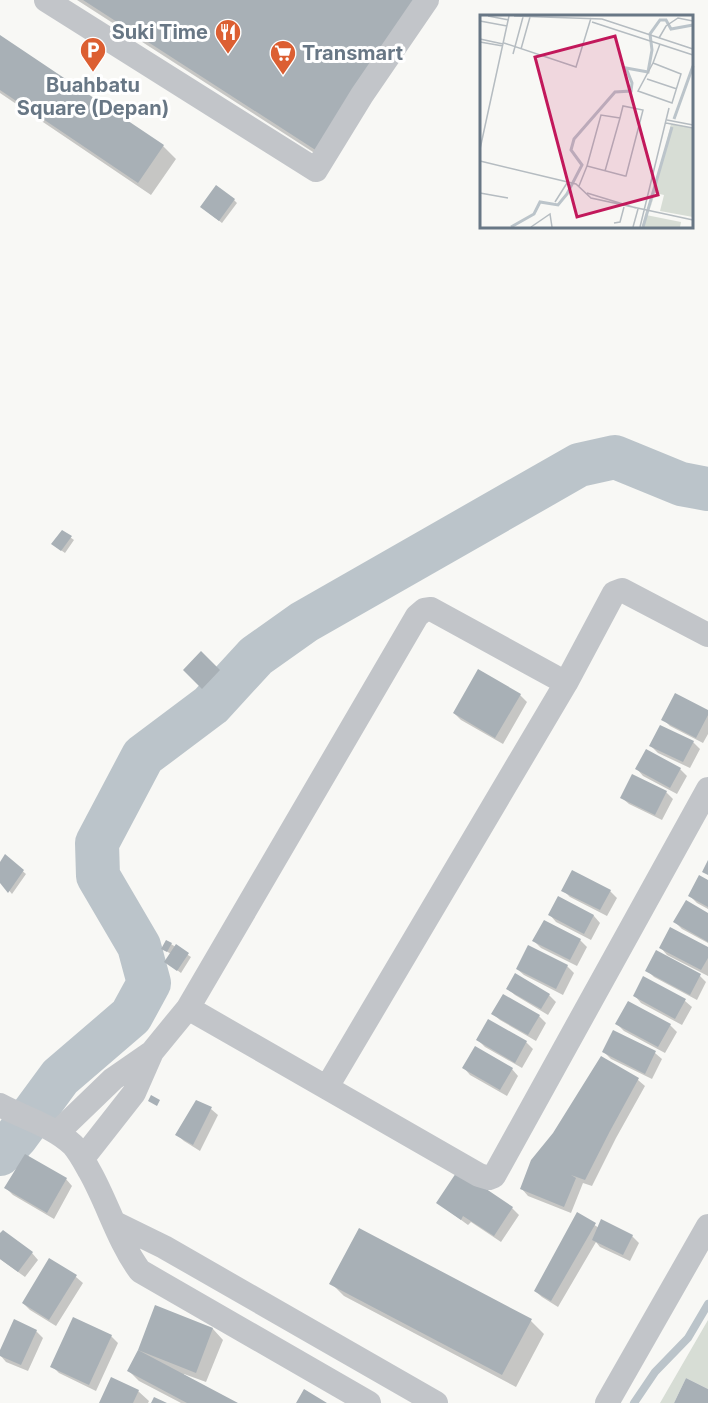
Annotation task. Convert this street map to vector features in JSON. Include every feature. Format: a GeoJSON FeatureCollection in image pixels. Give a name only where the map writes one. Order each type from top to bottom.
{"type":"FeatureCollection","features":[{"type":"Feature","properties":{"kind":"street"},"geometry":{"type":"LineString","coordinates":[[46,0],[316,170],[362,95],[427,0]]}},
{"type":"Feature","properties":{"kind":"street"},"geometry":{"type":"LineString","coordinates":[[327,1087],[566,683],[614,593],[622,590],[708,635]]}},
{"type":"Feature","properties":{"kind":"street"},"geometry":{"type":"LineString","coordinates":[[83,1158],[134,1093],[152,1052],[188,1008],[417,616],[424,610],[431,609],[566,683]]}},
{"type":"Feature","properties":{"kind":"street"},"geometry":{"type":"LineString","coordinates":[[188,1008],[480,1175],[489,1178],[494,1176],[708,789]]}},
{"type":"Feature","properties":{"kind":"street"},"geometry":{"type":"LineString","coordinates":[[50,1129],[113,1079],[152,1052]]}},
{"type":"Feature","properties":{"kind":"street"},"geometry":{"type":"LineString","coordinates":[[7,1109],[50,1129],[73,1146],[83,1158],[115,1223],[124,1248],[140,1271],[369,1403]]}},
{"type":"Feature","properties":{"kind":"street"},"geometry":{"type":"LineString","coordinates":[[115,1223],[164,1247],[436,1403]]}},
{"type":"Feature","properties":{"kind":"street"},"geometry":{"type":"LineString","coordinates":[[607,1403],[708,1226]]}},
{"type":"Feature","properties":{"kind":"street"},"geometry":{"type":"LineString","coordinates":[[322,1375],[338,1347]]}},
{"type":"Feature","properties":{"kind":"shaded area"},"geometry":{"type":"Polygon","coordinates":[[[708,1320],[708,1389],[686,1378],[674,1403],[660,1403],[708,1320]]]}},
{"type":"Feature","properties":{"kind":"building","name":"Transmart"},"geometry":{"type":"Polygon","coordinates":[[[83,0],[415,0],[317,151],[83,0]]]}},
{"type":"Feature","properties":{"kind":"building"},"geometry":{"type":"Polygon","coordinates":[[[0,35],[164,145],[138,183],[0,90],[0,35]]]}},
{"type":"Feature","properties":{"kind":"building"},"geometry":{"type":"Polygon","coordinates":[[[216,185],[235,199],[219,221],[200,207],[216,185]]]}},
{"type":"Feature","properties":{"kind":"building"},"geometry":{"type":"Polygon","coordinates":[[[62,530],[72,536],[61,551],[51,544],[62,530]]]}},
{"type":"Feature","properties":{"kind":"building"},"geometry":{"type":"Polygon","coordinates":[[[201,651],[220,670],[202,689],[183,670],[201,651]]]}},
{"type":"Feature","properties":{"kind":"building"},"geometry":{"type":"Polygon","coordinates":[[[478,669],[521,694],[495,738],[453,713],[478,669]]]}},
{"type":"Feature","properties":{"kind":"building"},"geometry":{"type":"Polygon","coordinates":[[[675,693],[708,710],[708,715],[696,738],[661,720],[675,693]]]}},
{"type":"Feature","properties":{"kind":"building"},"geometry":{"type":"Polygon","coordinates":[[[660,725],[694,741],[683,762],[649,746],[660,725]]]}},
{"type":"Feature","properties":{"kind":"building"},"geometry":{"type":"Polygon","coordinates":[[[646,749],[681,768],[670,788],[635,769],[646,749]]]}},
{"type":"Feature","properties":{"kind":"building"},"geometry":{"type":"Polygon","coordinates":[[[632,774],[667,791],[655,815],[620,798],[632,774]]]}},
{"type":"Feature","properties":{"kind":"building"},"geometry":{"type":"Polygon","coordinates":[[[5,854],[24,870],[8,893],[0,883],[0,862],[5,854]]]}},
{"type":"Feature","properties":{"kind":"building"},"geometry":{"type":"Polygon","coordinates":[[[708,860],[708,875],[702,872],[708,860]]]}},
{"type":"Feature","properties":{"kind":"building"},"geometry":{"type":"Polygon","coordinates":[[[572,870],[611,890],[600,910],[561,891],[572,870]]]}},
{"type":"Feature","properties":{"kind":"building"},"geometry":{"type":"Polygon","coordinates":[[[699,875],[708,880],[708,907],[688,896],[699,875]]]}},
{"type":"Feature","properties":{"kind":"building"},"geometry":{"type":"Polygon","coordinates":[[[558,896],[594,915],[584,934],[548,915],[558,896]]]}},
{"type":"Feature","properties":{"kind":"building"},"geometry":{"type":"Polygon","coordinates":[[[686,900],[708,913],[708,942],[673,922],[686,900]]]}},
{"type":"Feature","properties":{"kind":"building"},"geometry":{"type":"Polygon","coordinates":[[[544,920],[581,939],[570,960],[532,941],[544,920]]]}},
{"type":"Feature","properties":{"kind":"building"},"geometry":{"type":"Polygon","coordinates":[[[670,927],[708,947],[708,958],[701,970],[659,948],[670,927]]]}},
{"type":"Feature","properties":{"kind":"building"},"geometry":{"type":"Polygon","coordinates":[[[166,940],[172,943],[167,952],[161,949],[166,940]]]}},
{"type":"Feature","properties":{"kind":"building"},"geometry":{"type":"Polygon","coordinates":[[[176,944],[189,953],[177,971],[164,962],[176,944]]]}},
{"type":"Feature","properties":{"kind":"building"},"geometry":{"type":"Polygon","coordinates":[[[528,945],[568,965],[556,989],[516,969],[528,945]]]}},
{"type":"Feature","properties":{"kind":"building"},"geometry":{"type":"Polygon","coordinates":[[[656,950],[701,974],[690,995],[645,971],[656,950]]]}},
{"type":"Feature","properties":{"kind":"building"},"geometry":{"type":"Polygon","coordinates":[[[515,973],[550,994],[541,1009],[506,989],[515,973]]]}},
{"type":"Feature","properties":{"kind":"building"},"geometry":{"type":"Polygon","coordinates":[[[643,976],[686,999],[675,1019],[633,996],[643,976]]]}},
{"type":"Feature","properties":{"kind":"building"},"geometry":{"type":"Polygon","coordinates":[[[503,994],[540,1015],[528,1035],[491,1014],[503,994]]]}},
{"type":"Feature","properties":{"kind":"building"},"geometry":{"type":"Polygon","coordinates":[[[628,1001],[671,1024],[658,1047],[615,1024],[628,1001]]]}},
{"type":"Feature","properties":{"kind":"building"},"geometry":{"type":"Polygon","coordinates":[[[488,1019],[527,1041],[515,1063],[476,1040],[488,1019]]]}},
{"type":"Feature","properties":{"kind":"building"},"geometry":{"type":"Polygon","coordinates":[[[613,1030],[656,1051],[645,1074],[602,1052],[613,1030]]]}},
{"type":"Feature","properties":{"kind":"building"},"geometry":{"type":"Polygon","coordinates":[[[475,1046],[513,1068],[500,1090],[462,1068],[475,1046]]]}},
{"type":"Feature","properties":{"kind":"building"},"geometry":{"type":"Polygon","coordinates":[[[601,1056],[639,1078],[585,1180],[571,1175],[576,1178],[564,1207],[520,1189],[531,1160],[553,1133],[601,1056]]]}},
{"type":"Feature","properties":{"kind":"building"},"geometry":{"type":"Polygon","coordinates":[[[151,1095],[160,1100],[157,1106],[148,1101],[151,1095]]]}},
{"type":"Feature","properties":{"kind":"building"},"geometry":{"type":"Polygon","coordinates":[[[196,1100],[212,1107],[193,1145],[175,1135],[196,1100]]]}},
{"type":"Feature","properties":{"kind":"building"},"geometry":{"type":"Polygon","coordinates":[[[25,1154],[67,1178],[47,1213],[4,1188],[25,1154]]]}},
{"type":"Feature","properties":{"kind":"building"},"geometry":{"type":"Polygon","coordinates":[[[458,1170],[513,1207],[494,1236],[463,1216],[461,1220],[436,1203],[458,1170]]]}},
{"type":"Feature","properties":{"kind":"building"},"geometry":{"type":"Polygon","coordinates":[[[577,1212],[596,1223],[551,1301],[534,1291],[577,1212]]]}},
{"type":"Feature","properties":{"kind":"building"},"geometry":{"type":"Polygon","coordinates":[[[601,1219],[633,1235],[623,1255],[592,1240],[601,1219]]]}},
{"type":"Feature","properties":{"kind":"building"},"geometry":{"type":"Polygon","coordinates":[[[359,1228],[532,1319],[502,1375],[329,1284],[359,1228]]]}},
{"type":"Feature","properties":{"kind":"building"},"geometry":{"type":"Polygon","coordinates":[[[3,1230],[33,1252],[18,1272],[0,1259],[0,1233],[3,1230]]]}},
{"type":"Feature","properties":{"kind":"building"},"geometry":{"type":"Polygon","coordinates":[[[49,1258],[77,1275],[49,1320],[22,1303],[49,1258]]]}},
{"type":"Feature","properties":{"kind":"building"},"geometry":{"type":"Polygon","coordinates":[[[155,1305],[213,1328],[196,1373],[138,1350],[155,1305]]]}},
{"type":"Feature","properties":{"kind":"building"},"geometry":{"type":"Polygon","coordinates":[[[73,1317],[112,1335],[89,1385],[50,1367],[73,1317]]]}},
{"type":"Feature","properties":{"kind":"building"},"geometry":{"type":"Polygon","coordinates":[[[14,1319],[37,1330],[21,1365],[0,1356],[0,1350],[14,1319]]]}},
{"type":"Feature","properties":{"kind":"building"},"geometry":{"type":"Polygon","coordinates":[[[138,1350],[238,1403],[187,1403],[127,1371],[138,1350]]]}},
{"type":"Feature","properties":{"kind":"building"},"geometry":{"type":"Polygon","coordinates":[[[111,1377],[139,1390],[133,1403],[99,1403],[111,1377]]]}},
{"type":"Feature","properties":{"kind":"building"},"geometry":{"type":"Polygon","coordinates":[[[686,1378],[708,1389],[708,1403],[674,1403],[686,1378]]]}},
{"type":"Feature","properties":{"kind":"building"},"geometry":{"type":"Polygon","coordinates":[[[304,1389],[327,1403],[296,1403],[304,1389]]]}},
{"type":"Feature","properties":{"kind":"building"},"geometry":{"type":"Polygon","coordinates":[[[154,1397],[167,1403],[151,1403],[154,1397]]]}},
{"type":"Feature","properties":{"kind":"waterway"},"geometry":{"type":"LineString","coordinates":[[0,1154],[16,1137],[60,1077],[131,1016],[149,983],[139,946],[98,876],[97,843],[143,756],[211,705],[256,656],[304,622],[579,465],[615,457],[681,484],[708,489]]}},
{"type":"Feature","properties":{"kind":"waterway"},"geometry":{"type":"LineString","coordinates":[[634,1403],[655,1372],[688,1338],[708,1304]]}},
{"type":"Feature","properties":{"kind":"place","name":"Suki Time"},"geometry":{"type":"Point","coordinates":[228,55]}},
{"type":"Feature","properties":{"kind":"place","name":"Buahbatu Square (Depan)"},"geometry":{"type":"Point","coordinates":[93,73]}},
{"type":"Feature","properties":{"kind":"place","name":"Transmart"},"geometry":{"type":"Point","coordinates":[283,76]}}]}
